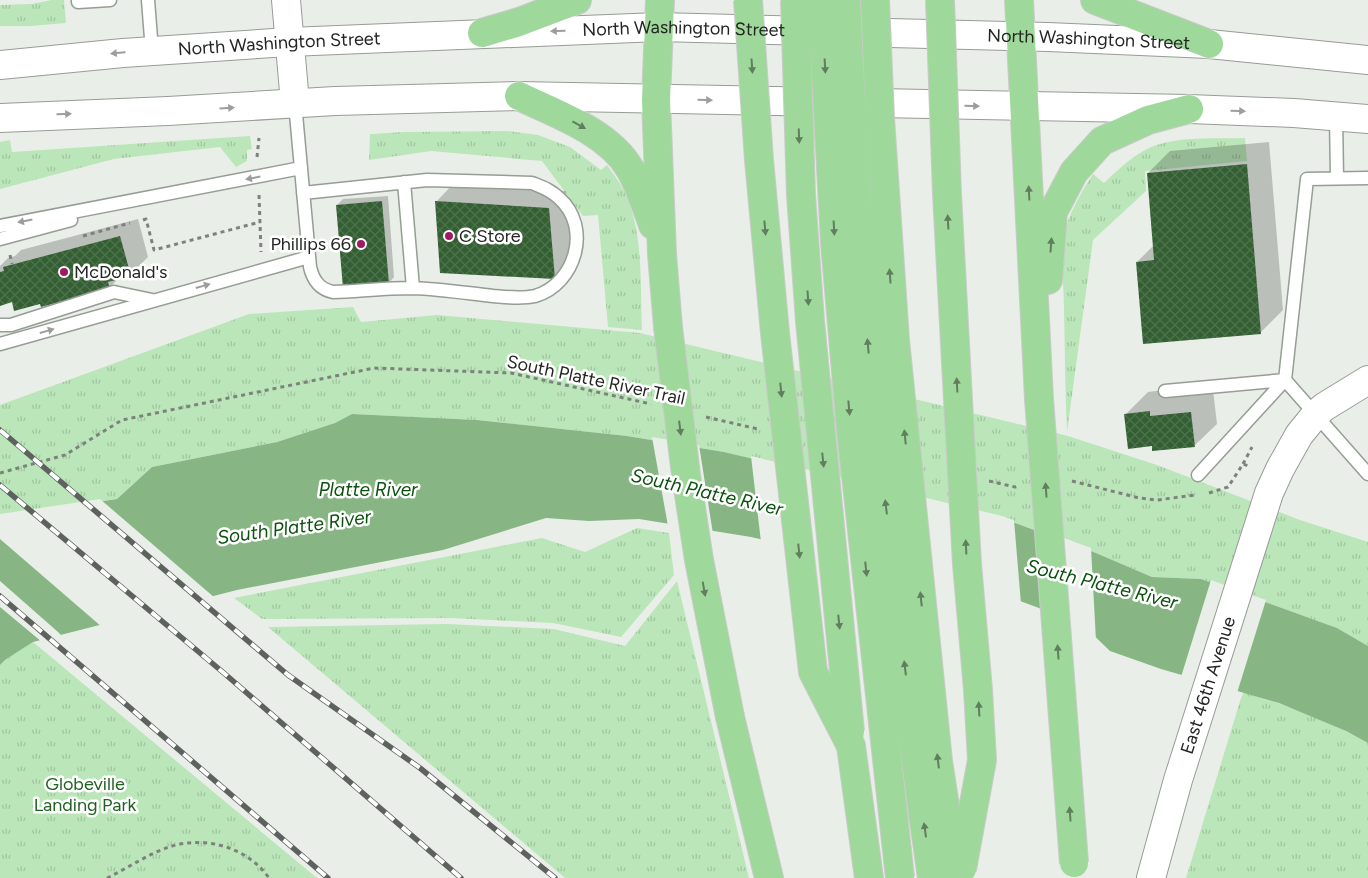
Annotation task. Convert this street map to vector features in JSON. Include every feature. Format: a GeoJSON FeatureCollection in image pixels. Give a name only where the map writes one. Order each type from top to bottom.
{"type":"FeatureCollection","features":[{"type":"Feature","properties":{"kind":"highway"},"geometry":{"type":"LineString","coordinates":[[482,33],[519,22],[577,0]]}},
{"type":"Feature","properties":{"kind":"highway"},"geometry":{"type":"LineString","coordinates":[[660,0],[656,100],[662,254],[668,327],[686,475],[704,588],[730,718],[769,878]]}},
{"type":"Feature","properties":{"kind":"highway"},"geometry":{"type":"LineString","coordinates":[[748,0],[759,160],[775,333],[813,672],[851,746]]}},
{"type":"Feature","properties":{"kind":"highway"},"geometry":{"type":"LineString","coordinates":[[795,0],[801,195],[809,311],[851,746],[869,878]]}},
{"type":"Feature","properties":{"kind":"highway"},"geometry":{"type":"LineString","coordinates":[[822,0],[835,243],[851,430],[900,878]]}},
{"type":"Feature","properties":{"kind":"highway"},"geometry":{"type":"LineString","coordinates":[[846,0],[851,128],[874,412],[918,783],[932,878]]}},
{"type":"Feature","properties":{"kind":"highway"},"geometry":{"type":"LineString","coordinates":[[875,0],[880,118],[895,340],[938,760],[958,878]]}},
{"type":"Feature","properties":{"kind":"highway"},"geometry":{"type":"LineString","coordinates":[[940,0],[947,194],[958,408],[967,564],[982,760],[958,878]]}},
{"type":"Feature","properties":{"kind":"highway"},"geometry":{"type":"LineString","coordinates":[[1019,0],[1040,399],[1075,878]]}},
{"type":"Feature","properties":{"kind":"highway"},"geometry":{"type":"LineString","coordinates":[[1095,0],[1209,44]]}},
{"type":"Feature","properties":{"kind":"highway"},"geometry":{"type":"LineString","coordinates":[[519,96],[605,140],[629,167],[645,202],[662,254]]}},
{"type":"Feature","properties":{"kind":"highway"},"geometry":{"type":"LineString","coordinates":[[1040,399],[1053,212],[1074,172],[1102,141],[1148,120],[1189,109]]}},
{"type":"Feature","properties":{"kind":"main road"},"geometry":{"type":"LineString","coordinates":[[286,0],[295,103]]}},
{"type":"Feature","properties":{"kind":"main road","name":"North Washington Street"},"geometry":{"type":"LineString","coordinates":[[0,65],[152,51],[289,42],[659,27],[1021,36],[1209,44],[1368,60]]}},
{"type":"Feature","properties":{"kind":"main road"},"geometry":{"type":"LineString","coordinates":[[0,118],[168,111],[295,103],[519,96],[1189,109],[1294,113],[1368,119]]}},
{"type":"Feature","properties":{"kind":"main road","name":"East 46th Avenue"},"geometry":{"type":"LineString","coordinates":[[1151,878],[1178,780],[1268,492],[1299,436],[1316,414],[1368,380]]}},
{"type":"Feature","properties":{"kind":"lane"},"geometry":{"type":"LineString","coordinates":[[78,0],[78,2],[110,0]]}},
{"type":"Feature","properties":{"kind":"lane"},"geometry":{"type":"LineString","coordinates":[[148,0],[152,51]]}},
{"type":"Feature","properties":{"kind":"lane"},"geometry":{"type":"LineString","coordinates":[[295,103],[303,193],[310,267],[314,280],[327,291],[413,288],[513,298],[532,296],[542,293],[560,281],[572,263],[576,247],[576,231],[570,211],[560,198],[547,189],[532,183],[427,180],[303,193]]}},
{"type":"Feature","properties":{"kind":"lane"},"geometry":{"type":"LineString","coordinates":[[1336,116],[1337,178]]}},
{"type":"Feature","properties":{"kind":"lane"},"geometry":{"type":"LineString","coordinates":[[0,226],[301,168]]}},
{"type":"Feature","properties":{"kind":"lane"},"geometry":{"type":"LineString","coordinates":[[1198,475],[1285,380],[1307,178],[1368,178]]}},
{"type":"Feature","properties":{"kind":"lane"},"geometry":{"type":"LineString","coordinates":[[404,182],[413,288]]}},
{"type":"Feature","properties":{"kind":"lane"},"geometry":{"type":"LineString","coordinates":[[0,240],[170,194]]}},
{"type":"Feature","properties":{"kind":"lane"},"geometry":{"type":"LineString","coordinates":[[0,344],[309,257]]}},
{"type":"Feature","properties":{"kind":"lane"},"geometry":{"type":"LineString","coordinates":[[0,325],[11,325],[114,292],[152,300]]}},
{"type":"Feature","properties":{"kind":"lane"},"geometry":{"type":"LineString","coordinates":[[1165,391],[1285,380]]}},
{"type":"Feature","properties":{"kind":"lane"},"geometry":{"type":"LineString","coordinates":[[1285,380],[1368,474]]}},
{"type":"Feature","properties":{"kind":"path"},"geometry":{"type":"LineString","coordinates":[[82,236],[146,219],[154,250],[260,222],[262,269]]}},
{"type":"Feature","properties":{"kind":"path"},"geometry":{"type":"LineString","coordinates":[[12,264],[10,255],[18,253]]}},
{"type":"Feature","properties":{"kind":"path","name":"South Platte River Trail"},"geometry":{"type":"LineString","coordinates":[[0,473],[65,454],[122,420],[374,368],[510,373],[657,406]]}},
{"type":"Feature","properties":{"kind":"path","name":"South Platte River Trail"},"geometry":{"type":"LineString","coordinates":[[706,417],[764,430]]}},
{"type":"Feature","properties":{"kind":"path"},"geometry":{"type":"LineString","coordinates":[[1063,479],[1139,498],[1156,500],[1182,498],[1218,491],[1228,487],[1243,464],[1248,466]]}},
{"type":"Feature","properties":{"kind":"path"},"geometry":{"type":"LineString","coordinates":[[986,480],[1015,487],[1024,485]]}},
{"type":"Feature","properties":{"kind":"path"},"geometry":{"type":"LineString","coordinates":[[107,878],[170,847],[201,842],[221,844],[242,853],[269,878]]}},
{"type":"Feature","properties":{"kind":"green space"},"geometry":{"type":"Polygon","coordinates":[[[64,0],[66,23],[0,26],[0,5],[31,4],[64,0]]]}},
{"type":"Feature","properties":{"kind":"green space"},"geometry":{"type":"Polygon","coordinates":[[[508,131],[538,135],[570,147],[601,170],[607,165],[618,181],[630,206],[638,241],[642,330],[608,327],[598,215],[583,216],[542,161],[431,151],[369,160],[370,134],[508,131]]]}},
{"type":"Feature","properties":{"kind":"green space"},"geometry":{"type":"Polygon","coordinates":[[[250,136],[252,149],[247,150],[247,161],[236,167],[220,147],[114,159],[0,189],[0,142],[10,140],[12,152],[250,136]]]}},
{"type":"Feature","properties":{"kind":"green space"},"geometry":{"type":"Polygon","coordinates":[[[1245,138],[1247,161],[1145,171],[1146,191],[1093,240],[1067,432],[1063,245],[1064,236],[1075,204],[1093,174],[1104,183],[1137,155],[1152,147],[1170,141],[1245,138]]]}},
{"type":"Feature","properties":{"kind":"green space"},"geometry":{"type":"Polygon","coordinates":[[[353,307],[361,322],[437,315],[640,333],[1068,436],[1157,465],[1300,520],[1368,542],[1368,646],[1337,628],[1201,579],[1152,577],[1096,553],[1002,518],[821,478],[724,452],[627,436],[477,420],[352,414],[335,423],[277,442],[152,467],[117,499],[0,517],[0,405],[249,314],[353,307]]]}},
{"type":"Feature","properties":{"kind":"green space"},"geometry":{"type":"Polygon","coordinates":[[[637,528],[669,533],[674,575],[621,637],[553,623],[451,618],[262,619],[234,598],[542,538],[585,552],[637,528]]]}},
{"type":"Feature","properties":{"kind":"green space"},"geometry":{"type":"Polygon","coordinates":[[[677,581],[749,878],[565,878],[268,627],[447,624],[554,629],[625,646],[677,581]]]}},
{"type":"Feature","properties":{"kind":"green space","name":"Globeville Landing Park"},"geometry":{"type":"Polygon","coordinates":[[[33,642],[317,878],[0,878],[0,665],[33,642]]]}},
{"type":"Feature","properties":{"kind":"green space"},"geometry":{"type":"Polygon","coordinates":[[[1244,692],[1308,714],[1368,743],[1368,878],[1186,878],[1244,692]]]}},
{"type":"Feature","properties":{"kind":"water","name":"Platte River"},"geometry":{"type":"Polygon","coordinates":[[[352,414],[477,420],[627,436],[724,452],[1002,518],[1096,553],[1152,577],[1201,579],[1337,628],[1368,646],[1368,743],[1346,731],[1279,703],[1161,669],[1110,651],[1082,624],[1020,601],[751,537],[639,519],[589,521],[546,518],[443,550],[237,590],[33,642],[0,665],[0,517],[117,499],[152,467],[277,442],[335,423],[352,414]]]}},
{"type":"Feature","properties":{"kind":"pier"},"geometry":{"type":"Polygon","coordinates":[[[652,437],[699,445],[713,534],[668,526],[652,437]]]}},
{"type":"Feature","properties":{"kind":"pier"},"geometry":{"type":"Polygon","coordinates":[[[751,456],[1014,520],[1021,604],[761,542],[751,456]]]}},
{"type":"Feature","properties":{"kind":"pier"},"geometry":{"type":"Polygon","coordinates":[[[100,499],[215,598],[102,627],[0,539],[0,514],[100,499]]]}},
{"type":"Feature","properties":{"kind":"pier"},"geometry":{"type":"Polygon","coordinates":[[[1037,528],[1091,548],[1096,641],[1081,626],[1043,612],[1037,528]]]}},
{"type":"Feature","properties":{"kind":"pier"},"geometry":{"type":"Polygon","coordinates":[[[1211,580],[1266,600],[1237,693],[1181,677],[1211,580]]]}},
{"type":"Feature","properties":{"kind":"pier"},"geometry":{"type":"Polygon","coordinates":[[[0,581],[63,637],[42,642],[0,607],[0,581]]]}},
{"type":"Feature","properties":{"kind":"building"},"geometry":{"type":"Polygon","coordinates":[[[1247,164],[1261,334],[1143,344],[1136,262],[1154,260],[1147,173],[1247,164]]]}},
{"type":"Feature","properties":{"kind":"building"},"geometry":{"type":"Polygon","coordinates":[[[382,201],[389,284],[343,288],[336,205],[382,201]]]}},
{"type":"Feature","properties":{"kind":"building"},"geometry":{"type":"Polygon","coordinates":[[[435,201],[549,208],[555,279],[440,273],[435,201]]]}},
{"type":"Feature","properties":{"kind":"building"},"geometry":{"type":"Polygon","coordinates":[[[120,236],[131,276],[108,282],[110,289],[41,307],[40,304],[14,311],[12,302],[0,306],[0,272],[4,271],[3,267],[120,236]]]}},
{"type":"Feature","properties":{"kind":"building"},"geometry":{"type":"Polygon","coordinates":[[[1150,411],[1150,416],[1191,412],[1195,447],[1152,451],[1152,446],[1128,449],[1124,414],[1150,411]]]}},
{"type":"Feature","properties":{"kind":"railway"},"geometry":{"type":"LineString","coordinates":[[0,430],[288,675],[420,768],[555,878]]}},
{"type":"Feature","properties":{"kind":"railway"},"geometry":{"type":"LineString","coordinates":[[0,485],[225,674],[461,878]]}},
{"type":"Feature","properties":{"kind":"railway"},"geometry":{"type":"LineString","coordinates":[[0,596],[328,878]]}},
{"type":"Feature","properties":{"kind":"place","name":"C Store"},"geometry":{"type":"Point","coordinates":[449,236]}},
{"type":"Feature","properties":{"kind":"place","name":"Phillips 66"},"geometry":{"type":"Point","coordinates":[361,244]}},
{"type":"Feature","properties":{"kind":"place","name":"McDonald's"},"geometry":{"type":"Point","coordinates":[64,272]}},
{"type":"Feature","properties":{"kind":"water label","name":"South Platte River"},"geometry":{"type":"Point","coordinates":[707,492]}},
{"type":"Feature","properties":{"kind":"water label","name":"South Platte River"},"geometry":{"type":"Point","coordinates":[294,527]}},
{"type":"Feature","properties":{"kind":"water label","name":"South Platte River"},"geometry":{"type":"Point","coordinates":[1102,584]}}]}
